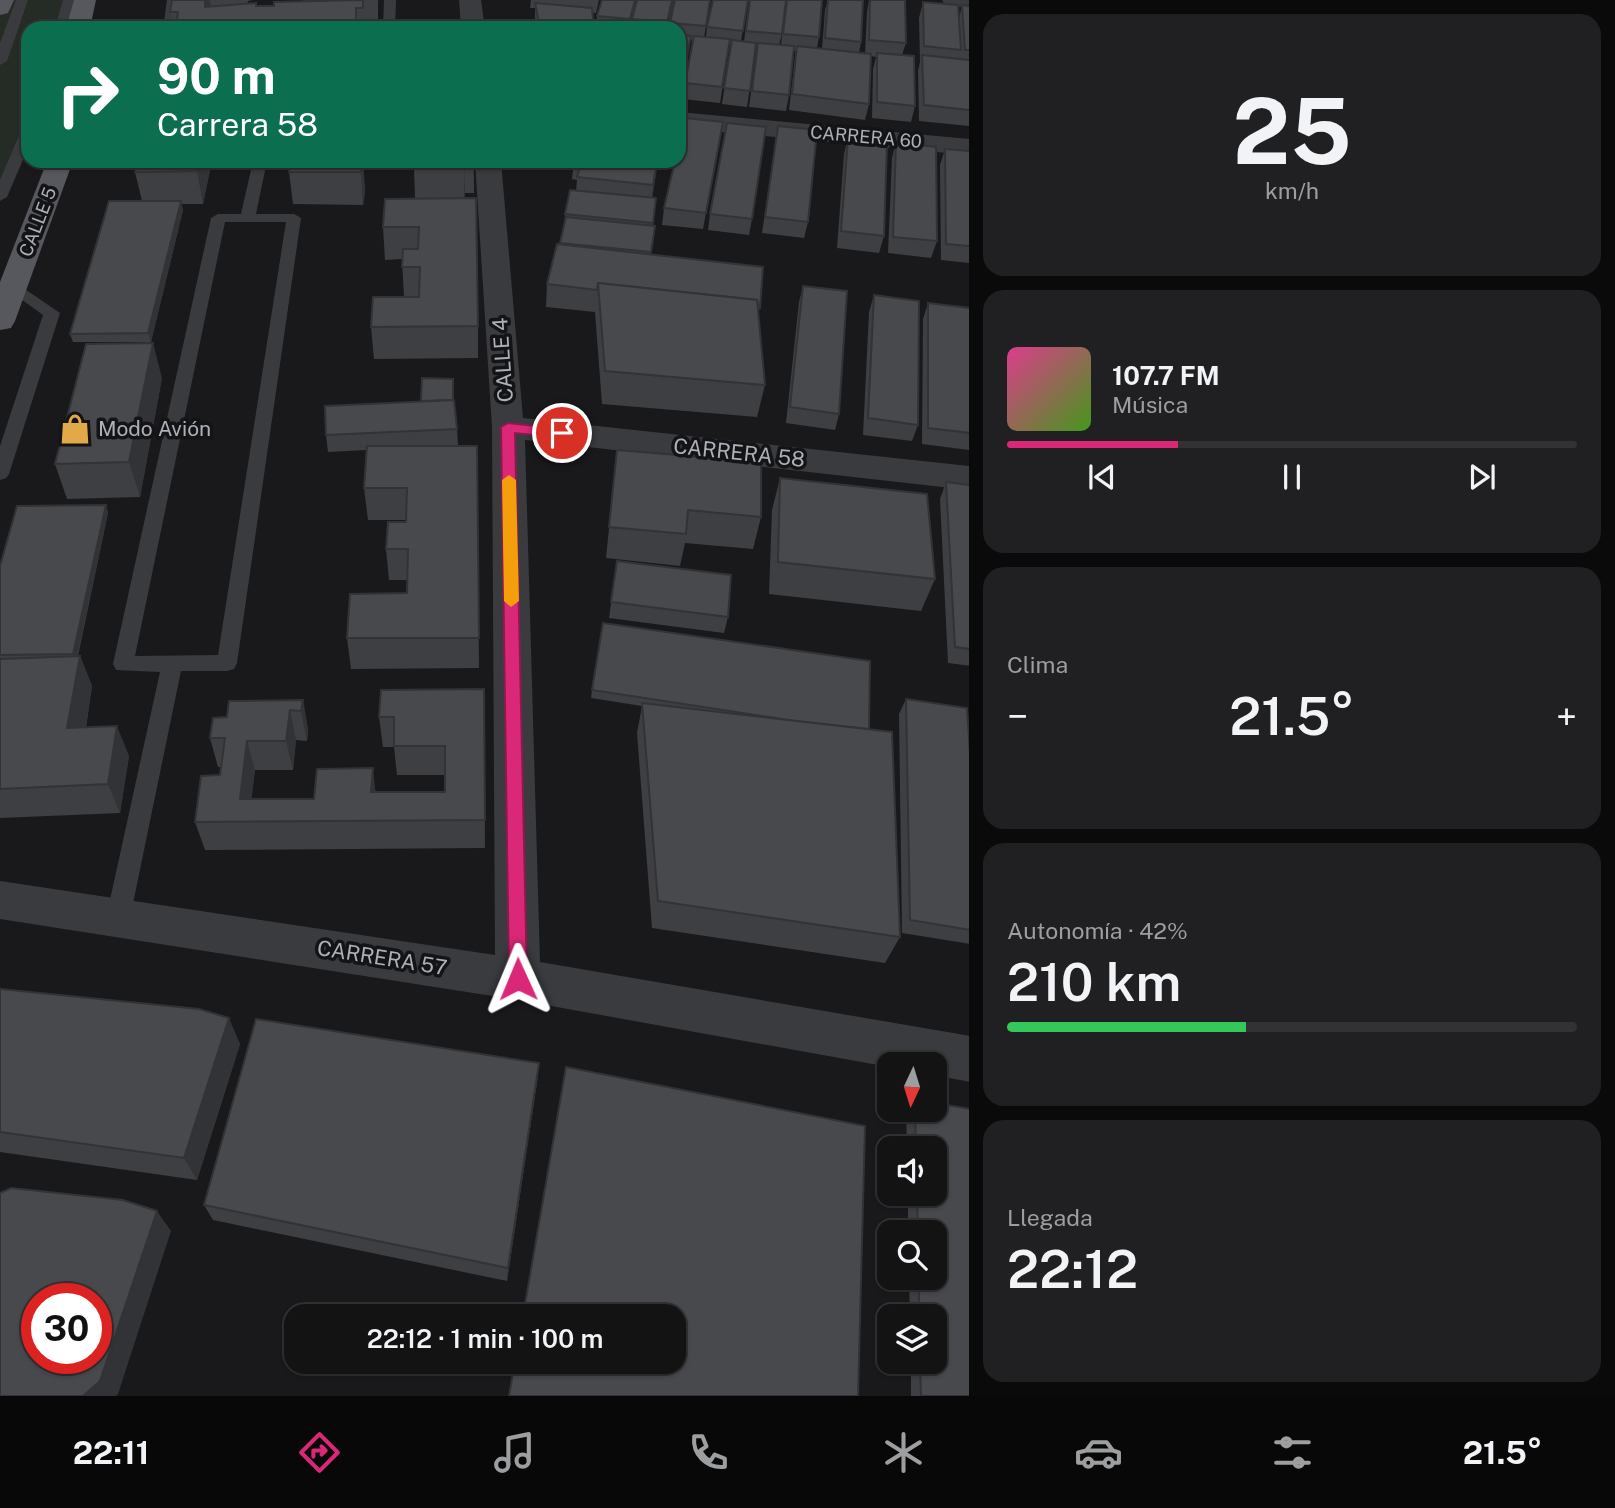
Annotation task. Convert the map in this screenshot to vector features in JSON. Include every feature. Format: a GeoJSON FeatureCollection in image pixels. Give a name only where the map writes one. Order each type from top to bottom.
{"type":"FeatureCollection","features":[{"type":"Feature","properties":{"kind":"main road"},"geometry":{"type":"LineString","coordinates":[[0,8],[3,0]]}},
{"type":"Feature","properties":{"kind":"main road"},"geometry":{"type":"LineString","coordinates":[[80,21],[85,0]]}},
{"type":"Feature","properties":{"kind":"main road","name":"CALLE 5"},"geometry":{"type":"LineString","coordinates":[[10,222],[32,168]]}},
{"type":"Feature","properties":{"kind":"main road","name":"CALLE 5"},"geometry":{"type":"LineString","coordinates":[[0,321],[57,168]]}},
{"type":"Feature","properties":{"kind":"street"},"geometry":{"type":"LineString","coordinates":[[470,0],[472,21]]}},
{"type":"Feature","properties":{"kind":"street"},"geometry":{"type":"LineString","coordinates":[[953,0],[969,1]]}},
{"type":"Feature","properties":{"kind":"street","name":"CARRERA 60"},"geometry":{"type":"LineString","coordinates":[[686,121],[969,147]]}},
{"type":"Feature","properties":{"kind":"street","name":"CALLE 4"},"geometry":{"type":"LineString","coordinates":[[489,168],[508,427],[518,979]]}},
{"type":"Feature","properties":{"kind":"street","name":"CARRERA 58"},"geometry":{"type":"LineString","coordinates":[[508,427],[969,478]]}},
{"type":"Feature","properties":{"kind":"street","name":"CARRERA 57"},"geometry":{"type":"LineString","coordinates":[[0,900],[518,979],[969,1059]]}},
{"type":"Feature","properties":{"kind":"lane"},"geometry":{"type":"LineString","coordinates":[[0,61],[22,0]]}},
{"type":"Feature","properties":{"kind":"lane"},"geometry":{"type":"LineString","coordinates":[[63,21],[69,0]]}},
{"type":"Feature","properties":{"kind":"lane"},"geometry":{"type":"LineString","coordinates":[[170,21],[173,0]]}},
{"type":"Feature","properties":{"kind":"lane"},"geometry":{"type":"LineString","coordinates":[[389,21],[390,0]]}},
{"type":"Feature","properties":{"kind":"lane"},"geometry":{"type":"LineString","coordinates":[[0,197],[21,148]]}},
{"type":"Feature","properties":{"kind":"lane"},"geometry":{"type":"LineString","coordinates":[[248,218],[259,168]]}},
{"type":"Feature","properties":{"kind":"lane"},"geometry":{"type":"LineString","coordinates":[[218,218],[294,218],[228,663],[172,663],[123,664],[218,218]]}},
{"type":"Feature","properties":{"kind":"lane"},"geometry":{"type":"LineString","coordinates":[[0,474],[52,313],[13,286]]}},
{"type":"Feature","properties":{"kind":"lane"},"geometry":{"type":"LineString","coordinates":[[118,918],[172,663]]}},
{"type":"Feature","properties":{"kind":"shaded area"},"geometry":{"type":"Polygon","coordinates":[[[0,0],[69,0],[63,21],[21,21],[21,148],[0,197],[0,0]]]}},
{"type":"Feature","properties":{"kind":"building"},"geometry":{"type":"Polygon","coordinates":[[[172,0],[205,0],[205,7],[363,0],[363,8],[356,8],[356,21],[177,21],[178,12],[170,12],[172,0]]]}},
{"type":"Feature","properties":{"kind":"building"},"geometry":{"type":"Polygon","coordinates":[[[602,0],[635,0],[630,19],[597,16],[602,0]]]}},
{"type":"Feature","properties":{"kind":"building"},"geometry":{"type":"Polygon","coordinates":[[[637,0],[672,0],[667,21],[632,19],[637,0]]]}},
{"type":"Feature","properties":{"kind":"building"},"geometry":{"type":"Polygon","coordinates":[[[675,0],[710,0],[706,26],[686,24],[686,21],[670,21],[675,0]]]}},
{"type":"Feature","properties":{"kind":"building"},"geometry":{"type":"Polygon","coordinates":[[[713,0],[748,0],[743,31],[707,27],[713,0]]]}},
{"type":"Feature","properties":{"kind":"building"},"geometry":{"type":"Polygon","coordinates":[[[750,0],[786,0],[782,34],[746,31],[750,0]]]}},
{"type":"Feature","properties":{"kind":"building"},"geometry":{"type":"Polygon","coordinates":[[[787,0],[822,0],[819,37],[783,34],[787,0]]]}},
{"type":"Feature","properties":{"kind":"building"},"geometry":{"type":"Polygon","coordinates":[[[828,0],[863,0],[861,42],[825,38],[828,0]]]}},
{"type":"Feature","properties":{"kind":"building"},"geometry":{"type":"Polygon","coordinates":[[[870,0],[905,0],[906,43],[869,40],[870,0]]]}},
{"type":"Feature","properties":{"kind":"building"},"geometry":{"type":"Polygon","coordinates":[[[923,2],[958,5],[961,50],[924,46],[923,2]]]}},
{"type":"Feature","properties":{"kind":"building"},"geometry":{"type":"Polygon","coordinates":[[[535,3],[592,8],[593,21],[539,21],[535,3]]]}},
{"type":"Feature","properties":{"kind":"building"},"geometry":{"type":"Polygon","coordinates":[[[962,5],[969,6],[969,50],[965,50],[962,5]]]}},
{"type":"Feature","properties":{"kind":"building"},"geometry":{"type":"Polygon","coordinates":[[[686,36],[691,36],[686,60],[686,36]]]}},
{"type":"Feature","properties":{"kind":"building"},"geometry":{"type":"Polygon","coordinates":[[[694,36],[730,39],[722,87],[686,83],[694,36]]]}},
{"type":"Feature","properties":{"kind":"building"},"geometry":{"type":"Polygon","coordinates":[[[732,40],[756,43],[750,91],[724,88],[732,40]]]}},
{"type":"Feature","properties":{"kind":"building"},"geometry":{"type":"Polygon","coordinates":[[[758,43],[794,46],[789,95],[752,91],[758,43]]]}},
{"type":"Feature","properties":{"kind":"building"},"geometry":{"type":"Polygon","coordinates":[[[797,46],[871,54],[869,104],[792,94],[797,46]]]}},
{"type":"Feature","properties":{"kind":"building"},"geometry":{"type":"Polygon","coordinates":[[[877,53],[914,56],[915,106],[877,102],[877,53]]]}},
{"type":"Feature","properties":{"kind":"building"},"geometry":{"type":"Polygon","coordinates":[[[922,55],[969,60],[969,110],[924,105],[922,55]]]}},
{"type":"Feature","properties":{"kind":"building"},"geometry":{"type":"Polygon","coordinates":[[[686,118],[723,122],[706,213],[664,208],[673,168],[686,168],[686,118]]]}},
{"type":"Feature","properties":{"kind":"building"},"geometry":{"type":"Polygon","coordinates":[[[727,123],[766,127],[752,219],[710,214],[727,123]]]}},
{"type":"Feature","properties":{"kind":"building"},"geometry":{"type":"Polygon","coordinates":[[[778,126],[817,130],[808,222],[765,217],[778,126]]]}},
{"type":"Feature","properties":{"kind":"building"},"geometry":{"type":"Polygon","coordinates":[[[848,138],[887,142],[884,236],[841,231],[848,138]]]}},
{"type":"Feature","properties":{"kind":"building"},"geometry":{"type":"Polygon","coordinates":[[[896,142],[936,147],[937,241],[893,237],[896,142]]]}},
{"type":"Feature","properties":{"kind":"building"},"geometry":{"type":"Polygon","coordinates":[[[945,149],[969,151],[969,246],[946,244],[945,149]]]}},
{"type":"Feature","properties":{"kind":"building"},"geometry":{"type":"Polygon","coordinates":[[[136,168],[198,168],[197,171],[135,172],[136,168]]]}},
{"type":"Feature","properties":{"kind":"building"},"geometry":{"type":"Polygon","coordinates":[[[290,168],[361,168],[361,172],[289,172],[290,168]]]}},
{"type":"Feature","properties":{"kind":"building"},"geometry":{"type":"Polygon","coordinates":[[[580,168],[656,168],[653,185],[577,177],[580,168]]]}},
{"type":"Feature","properties":{"kind":"building"},"geometry":{"type":"Polygon","coordinates":[[[570,190],[656,198],[653,223],[565,214],[570,190]]]}},
{"type":"Feature","properties":{"kind":"building"},"geometry":{"type":"Polygon","coordinates":[[[476,198],[478,326],[371,327],[373,297],[419,297],[420,267],[402,267],[403,249],[418,249],[419,227],[383,227],[385,199],[476,198]]]}},
{"type":"Feature","properties":{"kind":"building"},"geometry":{"type":"Polygon","coordinates":[[[109,201],[181,201],[148,333],[70,334],[109,201]]]}},
{"type":"Feature","properties":{"kind":"building"},"geometry":{"type":"Polygon","coordinates":[[[566,217],[655,226],[651,252],[560,243],[566,217]]]}},
{"type":"Feature","properties":{"kind":"building"},"geometry":{"type":"Polygon","coordinates":[[[557,244],[763,267],[760,308],[757,300],[598,283],[597,290],[547,284],[557,244]]]}},
{"type":"Feature","properties":{"kind":"building"},"geometry":{"type":"Polygon","coordinates":[[[598,283],[757,300],[765,385],[605,371],[598,283]]]}},
{"type":"Feature","properties":{"kind":"building"},"geometry":{"type":"Polygon","coordinates":[[[803,286],[847,291],[839,414],[790,407],[803,286]]]}},
{"type":"Feature","properties":{"kind":"building"},"geometry":{"type":"Polygon","coordinates":[[[874,295],[919,301],[918,425],[868,418],[874,295]]]}},
{"type":"Feature","properties":{"kind":"building"},"geometry":{"type":"Polygon","coordinates":[[[928,303],[969,308],[969,433],[928,428],[928,303]]]}},
{"type":"Feature","properties":{"kind":"building"},"geometry":{"type":"Polygon","coordinates":[[[153,343],[129,462],[55,464],[86,344],[153,343]]]}},
{"type":"Feature","properties":{"kind":"building"},"geometry":{"type":"Polygon","coordinates":[[[422,378],[453,379],[453,400],[421,401],[422,378]]]}},
{"type":"Feature","properties":{"kind":"building"},"geometry":{"type":"Polygon","coordinates":[[[454,400],[457,429],[326,435],[325,406],[454,400]]]}},
{"type":"Feature","properties":{"kind":"building"},"geometry":{"type":"Polygon","coordinates":[[[367,446],[477,446],[479,638],[347,638],[350,594],[407,593],[408,549],[386,549],[388,522],[406,522],[407,488],[364,488],[367,446]]]}},
{"type":"Feature","properties":{"kind":"building"},"geometry":{"type":"Polygon","coordinates":[[[617,450],[761,462],[761,517],[688,510],[686,534],[609,527],[617,450]]]}},
{"type":"Feature","properties":{"kind":"building"},"geometry":{"type":"Polygon","coordinates":[[[780,478],[927,494],[935,579],[778,562],[780,478]]]}},
{"type":"Feature","properties":{"kind":"building"},"geometry":{"type":"Polygon","coordinates":[[[946,482],[969,485],[969,649],[955,647],[946,482]]]}},
{"type":"Feature","properties":{"kind":"building"},"geometry":{"type":"Polygon","coordinates":[[[106,505],[73,654],[0,655],[0,566],[17,506],[106,505]]]}},
{"type":"Feature","properties":{"kind":"building"},"geometry":{"type":"Polygon","coordinates":[[[617,561],[731,575],[728,617],[611,602],[617,561]]]}},
{"type":"Feature","properties":{"kind":"building"},"geometry":{"type":"Polygon","coordinates":[[[603,623],[870,661],[869,729],[802,722],[592,690],[603,623]]]}},
{"type":"Feature","properties":{"kind":"building"},"geometry":{"type":"Polygon","coordinates":[[[80,656],[67,728],[117,726],[108,784],[0,789],[0,659],[80,656]]]}},
{"type":"Feature","properties":{"kind":"building"},"geometry":{"type":"Polygon","coordinates":[[[484,689],[485,820],[195,822],[201,776],[220,775],[225,738],[210,738],[213,718],[227,717],[229,701],[303,700],[301,711],[290,710],[286,741],[247,741],[240,799],[314,799],[317,769],[373,768],[371,792],[445,792],[445,746],[394,746],[394,717],[379,717],[381,690],[484,689]]]}},
{"type":"Feature","properties":{"kind":"building"},"geometry":{"type":"Polygon","coordinates":[[[906,699],[967,708],[969,738],[969,930],[910,920],[906,699]]]}},
{"type":"Feature","properties":{"kind":"building"},"geometry":{"type":"Polygon","coordinates":[[[642,703],[892,732],[900,937],[658,901],[642,703]]]}},
{"type":"Feature","properties":{"kind":"building"},"geometry":{"type":"Polygon","coordinates":[[[0,989],[199,1009],[229,1018],[184,1158],[0,1132],[0,989]]]}},
{"type":"Feature","properties":{"kind":"building"},"geometry":{"type":"Polygon","coordinates":[[[256,1019],[539,1063],[508,1268],[204,1205],[256,1019]]]}},
{"type":"Feature","properties":{"kind":"building"},"geometry":{"type":"Polygon","coordinates":[[[566,1067],[865,1126],[858,1396],[509,1396],[513,1374],[686,1374],[686,1304],[525,1304],[566,1067]]]}},
{"type":"Feature","properties":{"kind":"building"},"geometry":{"type":"Polygon","coordinates":[[[947,1105],[969,1109],[969,1396],[921,1396],[920,1374],[947,1374],[947,1304],[919,1304],[919,1290],[947,1290],[947,1220],[918,1220],[917,1206],[947,1206],[947,1136],[916,1136],[915,1122],[947,1122],[947,1105]]]}},
{"type":"Feature","properties":{"kind":"building"},"geometry":{"type":"Polygon","coordinates":[[[11,1188],[123,1200],[157,1211],[112,1345],[112,1283],[21,1283],[21,1374],[102,1374],[100,1381],[83,1396],[0,1396],[0,1193],[11,1188]]]}},
{"type":"Feature","properties":{"kind":"slow traffic"},"geometry":{"type":"LineString","coordinates":[[509,480],[511,601]]}},
{"type":"Feature","properties":{"kind":"place","name":"Modo Avión"},"geometry":{"type":"Point","coordinates":[75,429]}},
{"type":"Feature","properties":{"kind":"route"},"geometry":{"type":"LineString","coordinates":[[518,979],[508,427],[562,433]]}}]}
